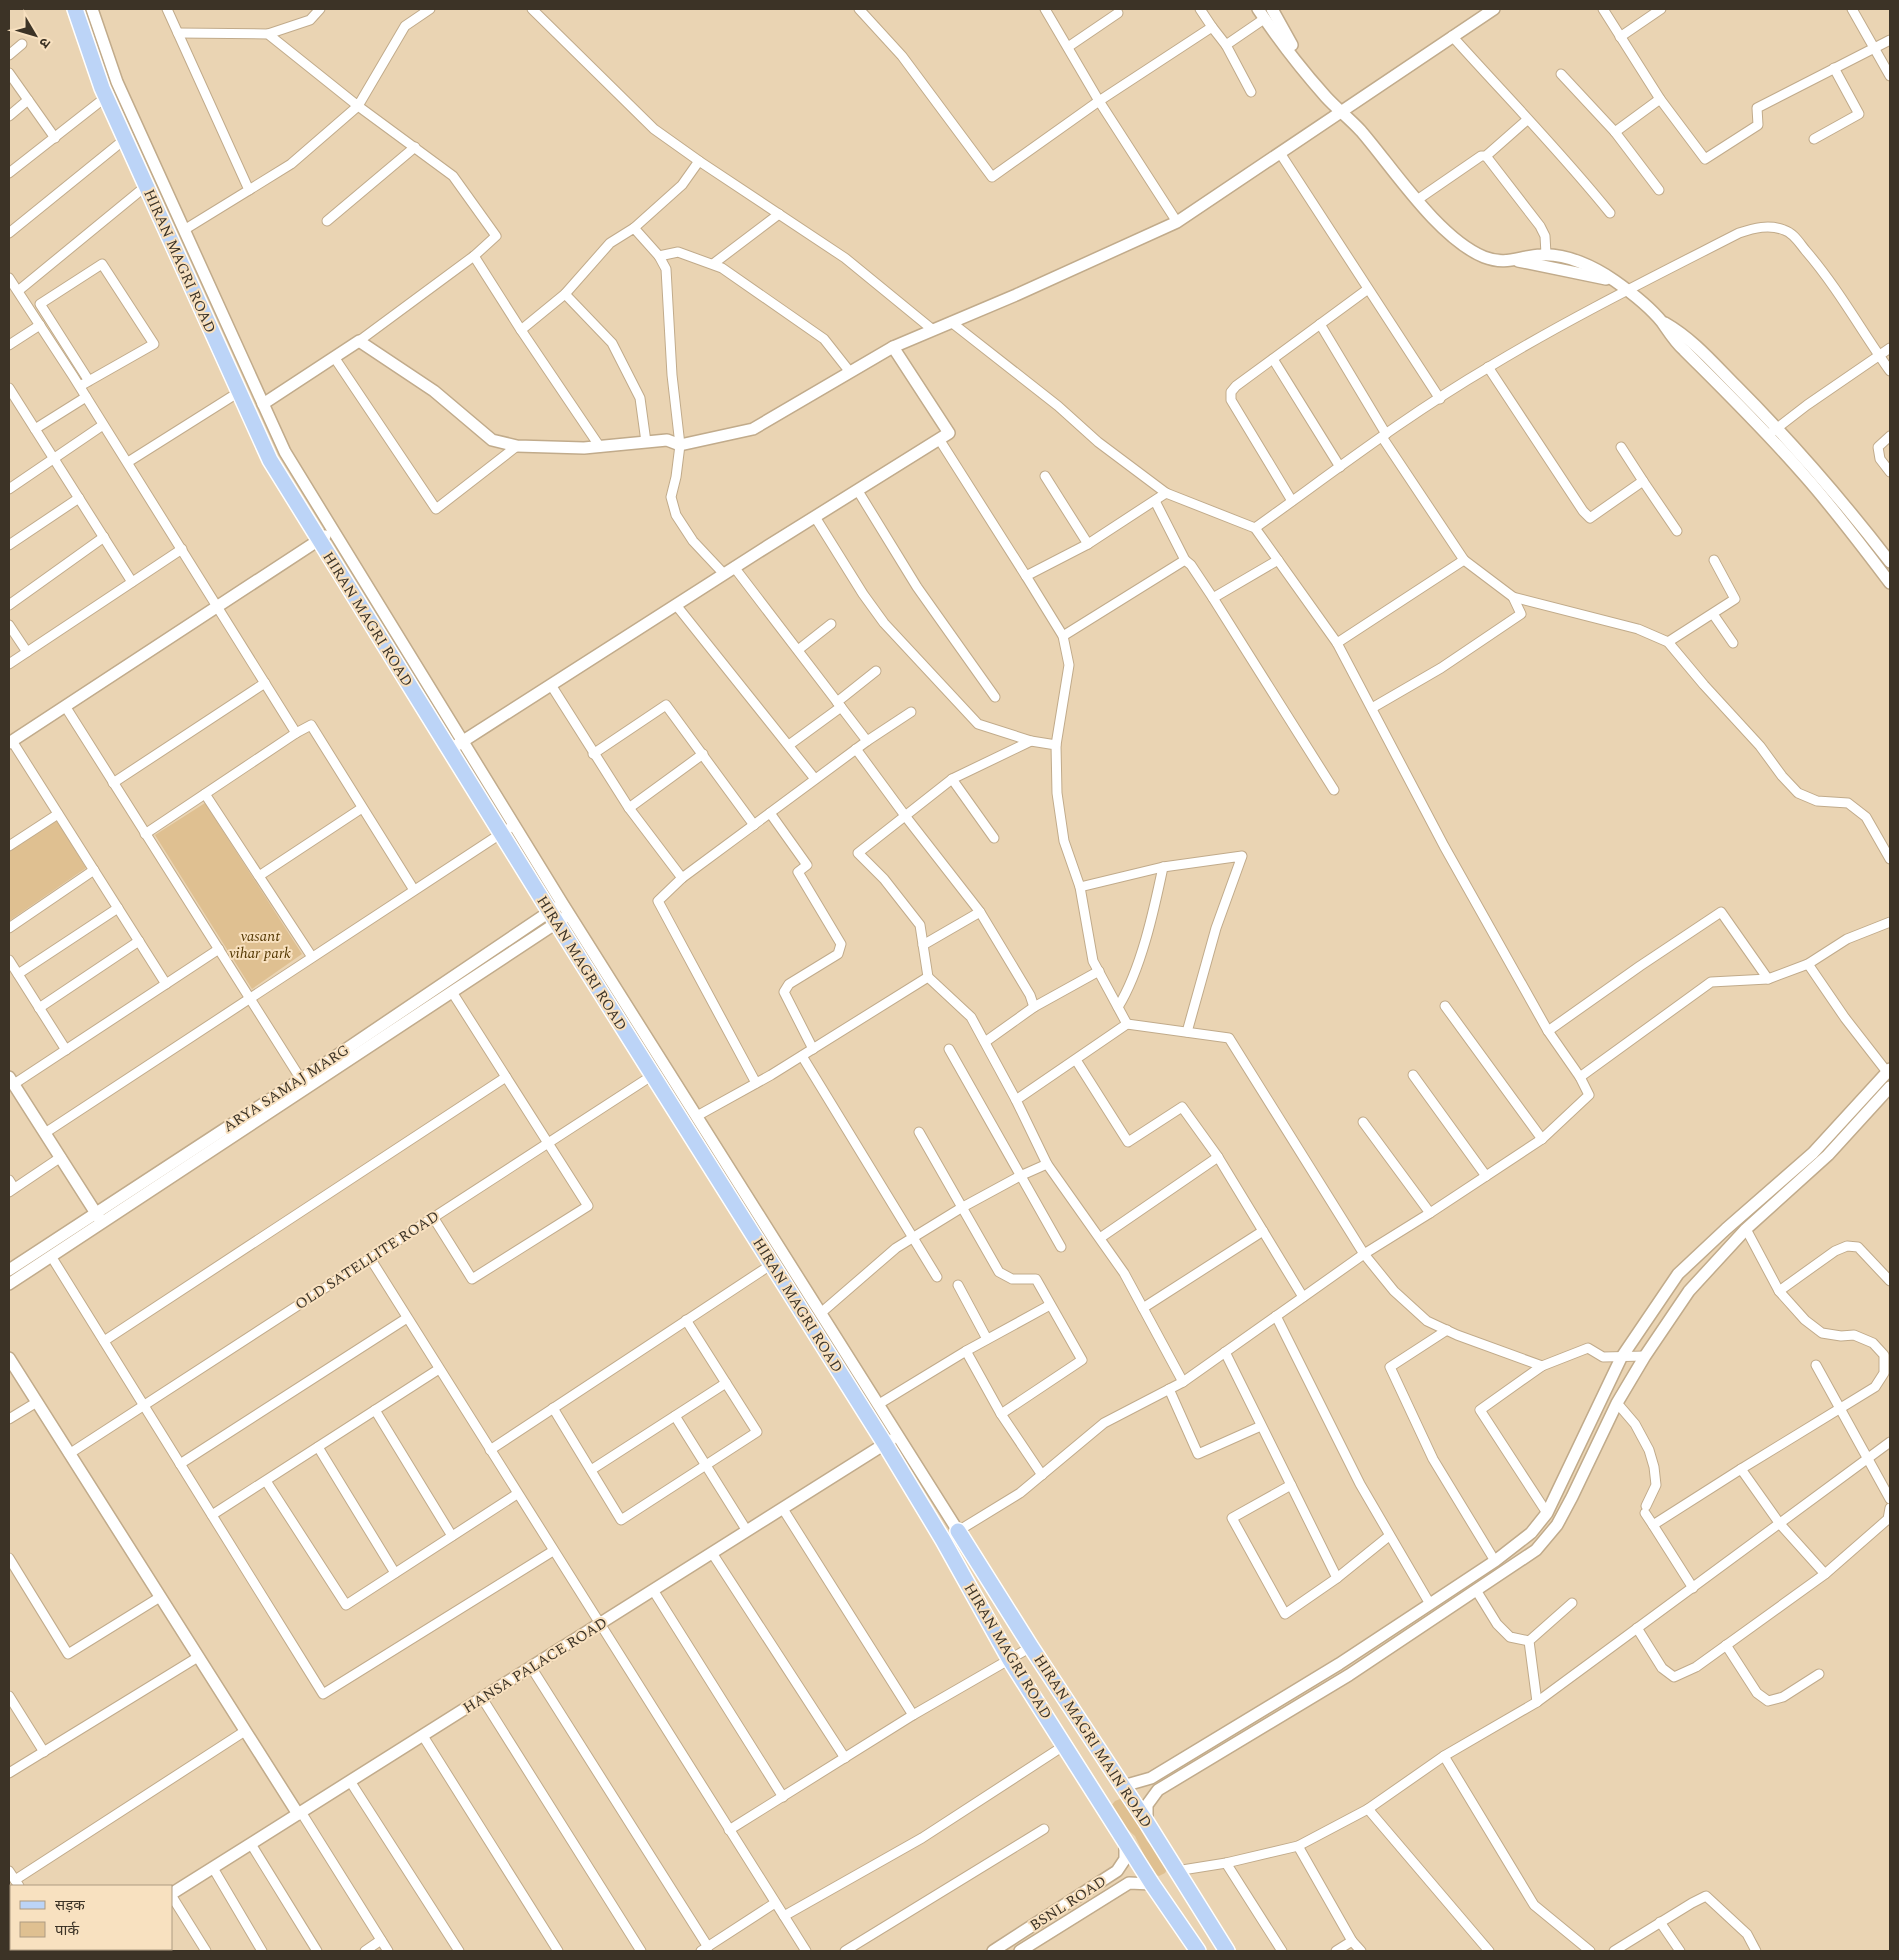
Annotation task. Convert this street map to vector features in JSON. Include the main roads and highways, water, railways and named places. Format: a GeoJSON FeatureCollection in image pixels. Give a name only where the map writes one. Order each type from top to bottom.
{"type":"FeatureCollection","features":[{"type":"Feature","properties":{"kind":"main road","name":"HIRAN MAGRI ROAD"},"geometry":{"type":"LineString","coordinates":[[75,9],[106,97],[270,460],[501,833],[559,913],[659,1071],[772,1264],[886,1444],[943,1540],[1010,1660],[1152,1884]]}},
{"type":"Feature","properties":{"kind":"main road","name":"HIRAN MAGRI MAIN ROAD"},"geometry":{"type":"LineString","coordinates":[[958,1531],[1031,1647],[1124,1786],[1228,1951]]}},
{"type":"Feature","properties":{"kind":"main road"},"geometry":{"type":"LineString","coordinates":[[1099,1799],[1124,1786]]}},
{"type":"Feature","properties":{"kind":"main road"},"geometry":{"type":"LineString","coordinates":[[1176,1871],[1152,1884],[1198,1951]]}},
{"type":"Feature","properties":{"kind":"park label","name":"vasant vihar park"},"geometry":{"type":"Point","coordinates":[260,944]}}]}
